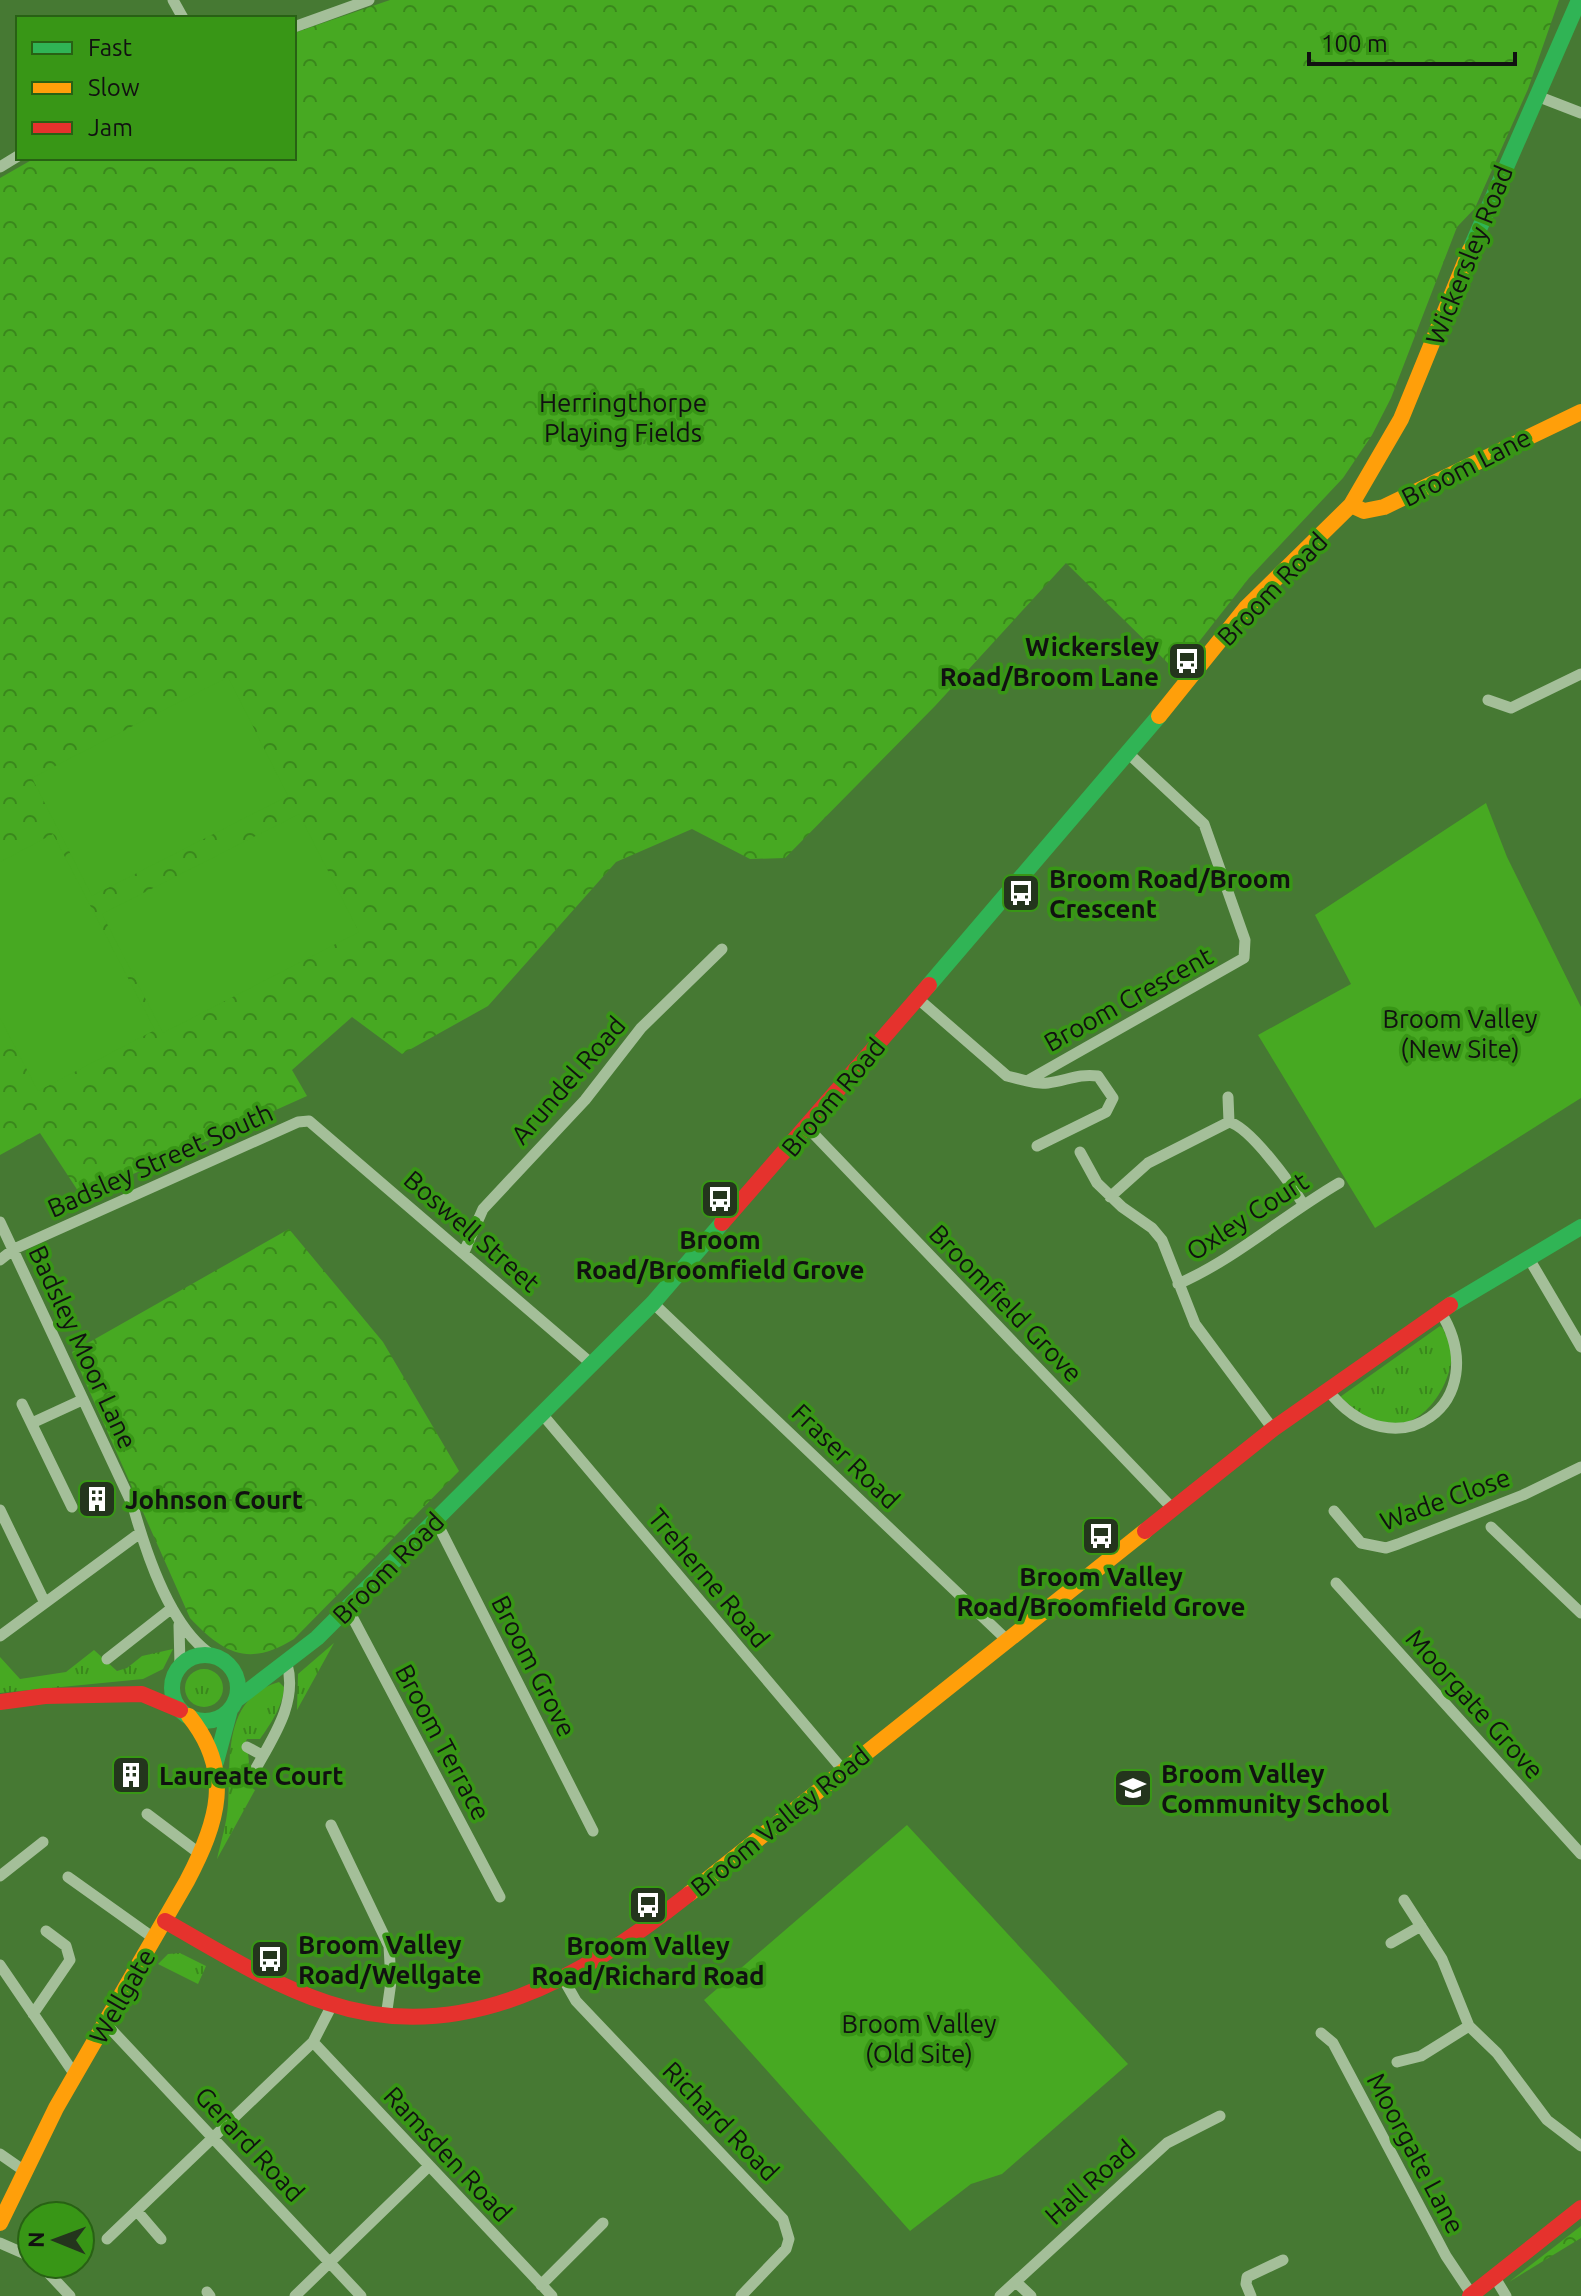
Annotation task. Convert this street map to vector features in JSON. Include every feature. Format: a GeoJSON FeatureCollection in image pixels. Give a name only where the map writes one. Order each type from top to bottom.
{"type":"FeatureCollection","features":[{"type":"Feature","properties":{"kind":"main road","name":"Wickersley Road"},"geometry":{"type":"LineString","coordinates":[[1351,505],[1401,419],[1579,0]]}},
{"type":"Feature","properties":{"kind":"main road","name":"Broom Lane"},"geometry":{"type":"LineString","coordinates":[[1351,505],[1364,511],[1384,507],[1581,412]]}},
{"type":"Feature","properties":{"kind":"main road","name":"Broom Road"},"geometry":{"type":"LineString","coordinates":[[233,1706],[268,1672],[287,1664],[347,1607],[653,1303],[808,1128],[916,997],[1129,754],[1246,608],[1351,505]]}},
{"type":"Feature","properties":{"kind":"main road","name":"Broom Valley Road"},"geometry":{"type":"LineString","coordinates":[[165,1921],[275,1983],[332,2005],[386,2017],[441,2020],[471,2015],[564,1980],[641,1932],[1327,1389],[1440,1311],[1581,1227]]}},
{"type":"Feature","properties":{"kind":"main road"},"geometry":{"type":"LineString","coordinates":[[142,1694],[194,1656],[212,1655],[227,1663],[268,1672]]}},
{"type":"Feature","properties":{"kind":"main road"},"geometry":{"type":"LineString","coordinates":[[0,1702],[45,1696],[142,1694],[210,1721],[233,1706],[238,1681],[227,1663]]}},
{"type":"Feature","properties":{"kind":"main road"},"geometry":{"type":"LineString","coordinates":[[178,1670],[172,1692],[184,1713]]}},
{"type":"Feature","properties":{"kind":"main road","name":"Wellgate"},"geometry":{"type":"LineString","coordinates":[[0,2223],[23,2170],[200,1854],[217,1803],[216,1762],[233,1706]]}},
{"type":"Feature","properties":{"kind":"main road","name":"Wellgate"},"geometry":{"type":"LineString","coordinates":[[184,1713],[205,1735],[216,1762]]}},
{"type":"Feature","properties":{"kind":"main road"},"geometry":{"type":"LineString","coordinates":[[1471,2295],[1581,2208]]}},
{"type":"Feature","properties":{"kind":"street"},"geometry":{"type":"LineString","coordinates":[[296,26],[369,0]]}},
{"type":"Feature","properties":{"kind":"street"},"geometry":{"type":"LineString","coordinates":[[1537,96],[1581,113]]}},
{"type":"Feature","properties":{"kind":"street"},"geometry":{"type":"LineString","coordinates":[[1488,700],[1511,708],[1581,674]]}},
{"type":"Feature","properties":{"kind":"street","name":"Broom Crescent"},"geometry":{"type":"LineString","coordinates":[[916,997],[1007,1076],[1027,1081],[1235,965],[1247,952],[1204,824],[1129,754]]}},
{"type":"Feature","properties":{"kind":"street","name":"Arundel Road"},"geometry":{"type":"LineString","coordinates":[[464,1252],[483,1209],[585,1100],[641,1028],[722,949]]}},
{"type":"Feature","properties":{"kind":"street"},"geometry":{"type":"LineString","coordinates":[[1027,1081],[1045,1086],[1079,1076],[1098,1076],[1113,1098],[1106,1112],[1037,1146]]}},
{"type":"Feature","properties":{"kind":"street"},"geometry":{"type":"LineString","coordinates":[[1228,1097],[1229,1122]]}},
{"type":"Feature","properties":{"kind":"street","name":"Badsley Street South"},"geometry":{"type":"LineString","coordinates":[[0,1260],[14,1249],[298,1122],[309,1121],[323,1131]]}},
{"type":"Feature","properties":{"kind":"street"},"geometry":{"type":"LineString","coordinates":[[1110,1197],[1148,1163],[1229,1122],[1241,1127],[1276,1164],[1303,1204]]}},
{"type":"Feature","properties":{"kind":"street","name":"Broomfield Grove"},"geometry":{"type":"LineString","coordinates":[[808,1128],[1173,1509]]}},
{"type":"Feature","properties":{"kind":"street","name":"Boswell Street"},"geometry":{"type":"LineString","coordinates":[[323,1131],[593,1365]]}},
{"type":"Feature","properties":{"kind":"street"},"geometry":{"type":"LineString","coordinates":[[1080,1152],[1089,1173],[1110,1197],[1152,1228],[1162,1240],[1178,1284],[1204,1339],[1273,1429]]}},
{"type":"Feature","properties":{"kind":"street","name":"Oxley Court"},"geometry":{"type":"LineString","coordinates":[[1178,1284],[1208,1271],[1303,1204],[1339,1183]]}},
{"type":"Feature","properties":{"kind":"street","name":"Badsley Moor Lane"},"geometry":{"type":"LineString","coordinates":[[0,1222],[133,1506],[140,1533],[179,1624],[212,1655]]}},
{"type":"Feature","properties":{"kind":"street"},"geometry":{"type":"LineString","coordinates":[[1528,1257],[1581,1347]]}},
{"type":"Feature","properties":{"kind":"street","name":"Fraser Road"},"geometry":{"type":"LineString","coordinates":[[653,1303],[1008,1641]]}},
{"type":"Feature","properties":{"kind":"street"},"geometry":{"type":"LineString","coordinates":[[1327,1389],[1348,1413],[1369,1426],[1396,1429],[1429,1417],[1452,1391],[1458,1364],[1455,1338],[1440,1311]]}},
{"type":"Feature","properties":{"kind":"street"},"geometry":{"type":"LineString","coordinates":[[32,1423],[82,1400]]}},
{"type":"Feature","properties":{"kind":"street"},"geometry":{"type":"LineString","coordinates":[[22,1404],[72,1507]]}},
{"type":"Feature","properties":{"kind":"street","name":"Treherne Road"},"geometry":{"type":"LineString","coordinates":[[542,1414],[843,1770]]}},
{"type":"Feature","properties":{"kind":"street","name":"Wade Close"},"geometry":{"type":"LineString","coordinates":[[1334,1511],[1361,1543],[1386,1548],[1523,1495],[1581,1467]]}},
{"type":"Feature","properties":{"kind":"street"},"geometry":{"type":"LineString","coordinates":[[0,1510],[45,1603]]}},
{"type":"Feature","properties":{"kind":"street","name":"Broom Grove"},"geometry":{"type":"LineString","coordinates":[[436,1521],[593,1831]]}},
{"type":"Feature","properties":{"kind":"street"},"geometry":{"type":"LineString","coordinates":[[1491,1527],[1581,1613]]}},
{"type":"Feature","properties":{"kind":"street"},"geometry":{"type":"LineString","coordinates":[[0,1636],[140,1533]]}},
{"type":"Feature","properties":{"kind":"street","name":"Moorgate Grove"},"geometry":{"type":"LineString","coordinates":[[1336,1583],[1581,1854]]}},
{"type":"Feature","properties":{"kind":"street","name":"Broom Terrace"},"geometry":{"type":"LineString","coordinates":[[347,1607],[500,1897]]}},
{"type":"Feature","properties":{"kind":"street"},"geometry":{"type":"LineString","coordinates":[[107,1659],[172,1608]]}},
{"type":"Feature","properties":{"kind":"street","name":"Badsley Moor Lane"},"geometry":{"type":"LineString","coordinates":[[178,1670],[179,1624]]}},
{"type":"Feature","properties":{"kind":"street"},"geometry":{"type":"LineString","coordinates":[[249,1781],[290,1700],[292,1682],[287,1664]]}},
{"type":"Feature","properties":{"kind":"street"},"geometry":{"type":"LineString","coordinates":[[247,1747],[262,1755]]}},
{"type":"Feature","properties":{"kind":"street"},"geometry":{"type":"LineString","coordinates":[[147,1814],[200,1854]]}},
{"type":"Feature","properties":{"kind":"street"},"geometry":{"type":"LineString","coordinates":[[331,1825],[389,1946],[391,1982],[386,2017]]}},
{"type":"Feature","properties":{"kind":"street"},"geometry":{"type":"LineString","coordinates":[[0,1876],[43,1842]]}},
{"type":"Feature","properties":{"kind":"street"},"geometry":{"type":"LineString","coordinates":[[68,1877],[155,1939]]}},
{"type":"Feature","properties":{"kind":"street"},"geometry":{"type":"LineString","coordinates":[[1404,1900],[1442,1959],[1469,2026],[1497,2053],[1547,2120],[1581,2146]]}},
{"type":"Feature","properties":{"kind":"street"},"geometry":{"type":"LineString","coordinates":[[1391,1943],[1421,1926]]}},
{"type":"Feature","properties":{"kind":"street"},"geometry":{"type":"LineString","coordinates":[[33,2014],[70,1960],[66,1946],[46,1931]]}},
{"type":"Feature","properties":{"kind":"street"},"geometry":{"type":"LineString","coordinates":[[0,1965],[75,2075]]}},
{"type":"Feature","properties":{"kind":"street","name":"Richard Road"},"geometry":{"type":"LineString","coordinates":[[564,1980],[576,2001],[783,2219],[789,2239],[786,2249],[741,2296]]}},
{"type":"Feature","properties":{"kind":"street"},"geometry":{"type":"LineString","coordinates":[[107,2239],[313,2042],[332,2005]]}},
{"type":"Feature","properties":{"kind":"street","name":"Gerard Road"},"geometry":{"type":"LineString","coordinates":[[106,2024],[361,2296]]}},
{"type":"Feature","properties":{"kind":"street"},"geometry":{"type":"LineString","coordinates":[[1397,2062],[1421,2056],[1469,2026]]}},
{"type":"Feature","properties":{"kind":"street","name":"Moorgate Lane"},"geometry":{"type":"LineString","coordinates":[[1321,2033],[1333,2043],[1446,2256],[1471,2295]]}},
{"type":"Feature","properties":{"kind":"street","name":"Ramsden Road"},"geometry":{"type":"LineString","coordinates":[[313,2042],[552,2296]]}},
{"type":"Feature","properties":{"kind":"street","name":"Hall Road"},"geometry":{"type":"LineString","coordinates":[[1000,2296],[1167,2143],[1220,2116]]}},
{"type":"Feature","properties":{"kind":"street"},"geometry":{"type":"LineString","coordinates":[[0,2154],[23,2170]]}},
{"type":"Feature","properties":{"kind":"street"},"geometry":{"type":"LineString","coordinates":[[295,2296],[429,2166]]}},
{"type":"Feature","properties":{"kind":"street"},"geometry":{"type":"LineString","coordinates":[[137,2211],[161,2239]]}},
{"type":"Feature","properties":{"kind":"street"},"geometry":{"type":"LineString","coordinates":[[541,2285],[603,2223]]}},
{"type":"Feature","properties":{"kind":"street"},"geometry":{"type":"LineString","coordinates":[[1251,2296],[1247,2277],[1283,2260]]}},
{"type":"Feature","properties":{"kind":"street"},"geometry":{"type":"LineString","coordinates":[[1494,2276],[1506,2296]]}},
{"type":"Feature","properties":{"kind":"street"},"geometry":{"type":"LineString","coordinates":[[55,2280],[70,2296]]}},
{"type":"Feature","properties":{"kind":"street"},"geometry":{"type":"LineString","coordinates":[[1016,2282],[1031,2296]]}},
{"type":"Feature","properties":{"kind":"green space","name":"Herringthorpe Playing Fields"},"geometry":{"type":"Polygon","coordinates":[[[390,0],[1559,0],[1528,89],[1475,208],[1457,227],[1391,398],[1372,435],[1343,478],[1249,578],[1176,671],[1066,563],[935,706],[785,858],[750,859],[692,829],[616,862],[488,1006],[402,1054],[352,1017],[292,1070],[307,1096],[82,1197],[40,1133],[0,1155],[0,178],[32,160],[296,160],[296,32],[390,0]]]}},
{"type":"Feature","properties":{"kind":"green space"},"geometry":{"type":"Polygon","coordinates":[[[228,677],[288,796],[92,896],[32,778],[228,677]]]}},
{"type":"Feature","properties":{"kind":"green space","name":"Broom Valley (New Site)"},"geometry":{"type":"Polygon","coordinates":[[[1486,803],[1507,857],[1581,1007],[1581,1098],[1375,1228],[1258,1035],[1351,984],[1315,915],[1486,803]]]}},
{"type":"Feature","properties":{"kind":"green space"},"geometry":{"type":"Polygon","coordinates":[[[299,814],[359,932],[163,1033],[102,914],[299,814]]]}},
{"type":"Feature","properties":{"kind":"green space"},"geometry":{"type":"Polygon","coordinates":[[[53,834],[155,1030],[38,1091],[0,1018],[0,862],[53,834]]]}},
{"type":"Feature","properties":{"kind":"green space"},"geometry":{"type":"Polygon","coordinates":[[[289,1229],[383,1342],[459,1471],[294,1639],[264,1653],[250,1654],[226,1648],[190,1618],[72,1352],[289,1229]]]}},
{"type":"Feature","properties":{"kind":"green space"},"geometry":{"type":"Polygon","coordinates":[[[1440,1326],[1449,1338],[1452,1355],[1439,1395],[1425,1411],[1407,1422],[1387,1425],[1364,1417],[1340,1397],[1440,1326]]]}},
{"type":"Feature","properties":{"kind":"green space"},"geometry":{"type":"Polygon","coordinates":[[[334,1643],[297,1710],[298,1674],[334,1643]]]}},
{"type":"Feature","properties":{"kind":"green space"},"geometry":{"type":"Polygon","coordinates":[[[173,1649],[163,1669],[143,1679],[0,1693],[0,1657],[20,1679],[66,1672],[94,1650],[117,1671],[127,1668],[142,1656],[173,1649]]]}},
{"type":"Feature","properties":{"kind":"green space"},"geometry":{"type":"Polygon","coordinates":[[[204,1669],[218,1674],[223,1688],[218,1702],[204,1707],[190,1702],[185,1688],[190,1674],[204,1669]]]}},
{"type":"Feature","properties":{"kind":"green space"},"geometry":{"type":"Polygon","coordinates":[[[279,1682],[284,1687],[276,1714],[260,1739],[247,1739],[243,1748],[248,1753],[249,1762],[242,1781],[255,1790],[217,1859],[228,1804],[233,1732],[247,1701],[279,1682]]]}},
{"type":"Feature","properties":{"kind":"green space","name":"Broom Valley (Old Site)"},"geometry":{"type":"Polygon","coordinates":[[[907,1825],[1128,2064],[1002,2174],[971,2184],[910,2231],[704,2000],[907,1825]]]}},
{"type":"Feature","properties":{"kind":"green space"},"geometry":{"type":"Polygon","coordinates":[[[180,1953],[206,1966],[198,1984],[158,1964],[168,1954],[180,1953]]]}},
{"type":"Feature","properties":{"kind":"green space"},"geometry":{"type":"Polygon","coordinates":[[[1581,2226],[1581,2238],[1509,2282],[1581,2226]]]}},
{"type":"Feature","properties":{"kind":"traffic: fast"},"geometry":{"type":"LineString","coordinates":[[1470,250],[1579,0]]}},
{"type":"Feature","properties":{"kind":"traffic: fast"},"geometry":{"type":"LineString","coordinates":[[929,985],[1159,716]]}},
{"type":"Feature","properties":{"kind":"traffic: fast"},"geometry":{"type":"LineString","coordinates":[[235,1701],[317,1638],[653,1303],[722,1223]]}},
{"type":"Feature","properties":{"kind":"traffic: fast"},"geometry":{"type":"LineString","coordinates":[[1450,1305],[1581,1227]]}},
{"type":"Feature","properties":{"kind":"traffic: fast"},"geometry":{"type":"LineString","coordinates":[[205,1655],[218,1658],[228,1665],[235,1675],[238,1688],[235,1701],[228,1711],[218,1718],[205,1721],[192,1718],[182,1711],[175,1701],[172,1688],[175,1675],[182,1665],[192,1658],[205,1655]]}},
{"type":"Feature","properties":{"kind":"traffic: fast"},"geometry":{"type":"LineString","coordinates":[[216,1762],[230,1710]]}},
{"type":"Feature","properties":{"kind":"traffic: slow"},"geometry":{"type":"LineString","coordinates":[[1159,716],[1246,608],[1351,505],[1401,419],[1470,250]]}},
{"type":"Feature","properties":{"kind":"traffic: slow"},"geometry":{"type":"LineString","coordinates":[[1351,505],[1364,511],[1384,507],[1581,412]]}},
{"type":"Feature","properties":{"kind":"traffic: slow"},"geometry":{"type":"LineString","coordinates":[[689,1894],[1145,1531]]}},
{"type":"Feature","properties":{"kind":"traffic: slow"},"geometry":{"type":"LineString","coordinates":[[0,2223],[56,2108],[187,1881],[207,1838],[213,1818],[216,1777],[212,1757],[189,1716]]}},
{"type":"Feature","properties":{"kind":"traffic: jam"},"geometry":{"type":"LineString","coordinates":[[722,1223],[929,985]]}},
{"type":"Feature","properties":{"kind":"traffic: jam"},"geometry":{"type":"LineString","coordinates":[[1145,1531],[1273,1429],[1450,1305]]}},
{"type":"Feature","properties":{"kind":"traffic: jam"},"geometry":{"type":"LineString","coordinates":[[0,1702],[45,1696],[142,1694],[180,1710]]}},
{"type":"Feature","properties":{"kind":"traffic: jam"},"geometry":{"type":"LineString","coordinates":[[165,1921],[245,1966],[328,2003],[378,2015],[427,2016],[474,2010],[520,1996],[565,1976],[608,1952],[689,1894]]}},
{"type":"Feature","properties":{"kind":"traffic: jam"},"geometry":{"type":"LineString","coordinates":[[1470,2296],[1581,2208]]}},
{"type":"Feature","properties":{"kind":"place","name":"Wickersley Road/Broom Lane"},"geometry":{"type":"Point","coordinates":[1187,661]}},
{"type":"Feature","properties":{"kind":"place","name":"Broom Road/Broom Crescent"},"geometry":{"type":"Point","coordinates":[1021,893]}},
{"type":"Feature","properties":{"kind":"place","name":"Broom Road/Broomfield Grove"},"geometry":{"type":"Point","coordinates":[720,1199]}},
{"type":"Feature","properties":{"kind":"place","name":"Johnson Court"},"geometry":{"type":"Point","coordinates":[97,1499]}},
{"type":"Feature","properties":{"kind":"place","name":"Broom Valley Road/Broomfield Grove"},"geometry":{"type":"Point","coordinates":[1101,1536]}},
{"type":"Feature","properties":{"kind":"place","name":"Laureate Court"},"geometry":{"type":"Point","coordinates":[131,1775]}},
{"type":"Feature","properties":{"kind":"place","name":"Broom Valley Community School"},"geometry":{"type":"Point","coordinates":[1133,1788]}},
{"type":"Feature","properties":{"kind":"place","name":"Broom Valley Road/Richard Road"},"geometry":{"type":"Point","coordinates":[648,1905]}},
{"type":"Feature","properties":{"kind":"place","name":"Broom Valley Road/Wellgate"},"geometry":{"type":"Point","coordinates":[270,1959]}}]}
